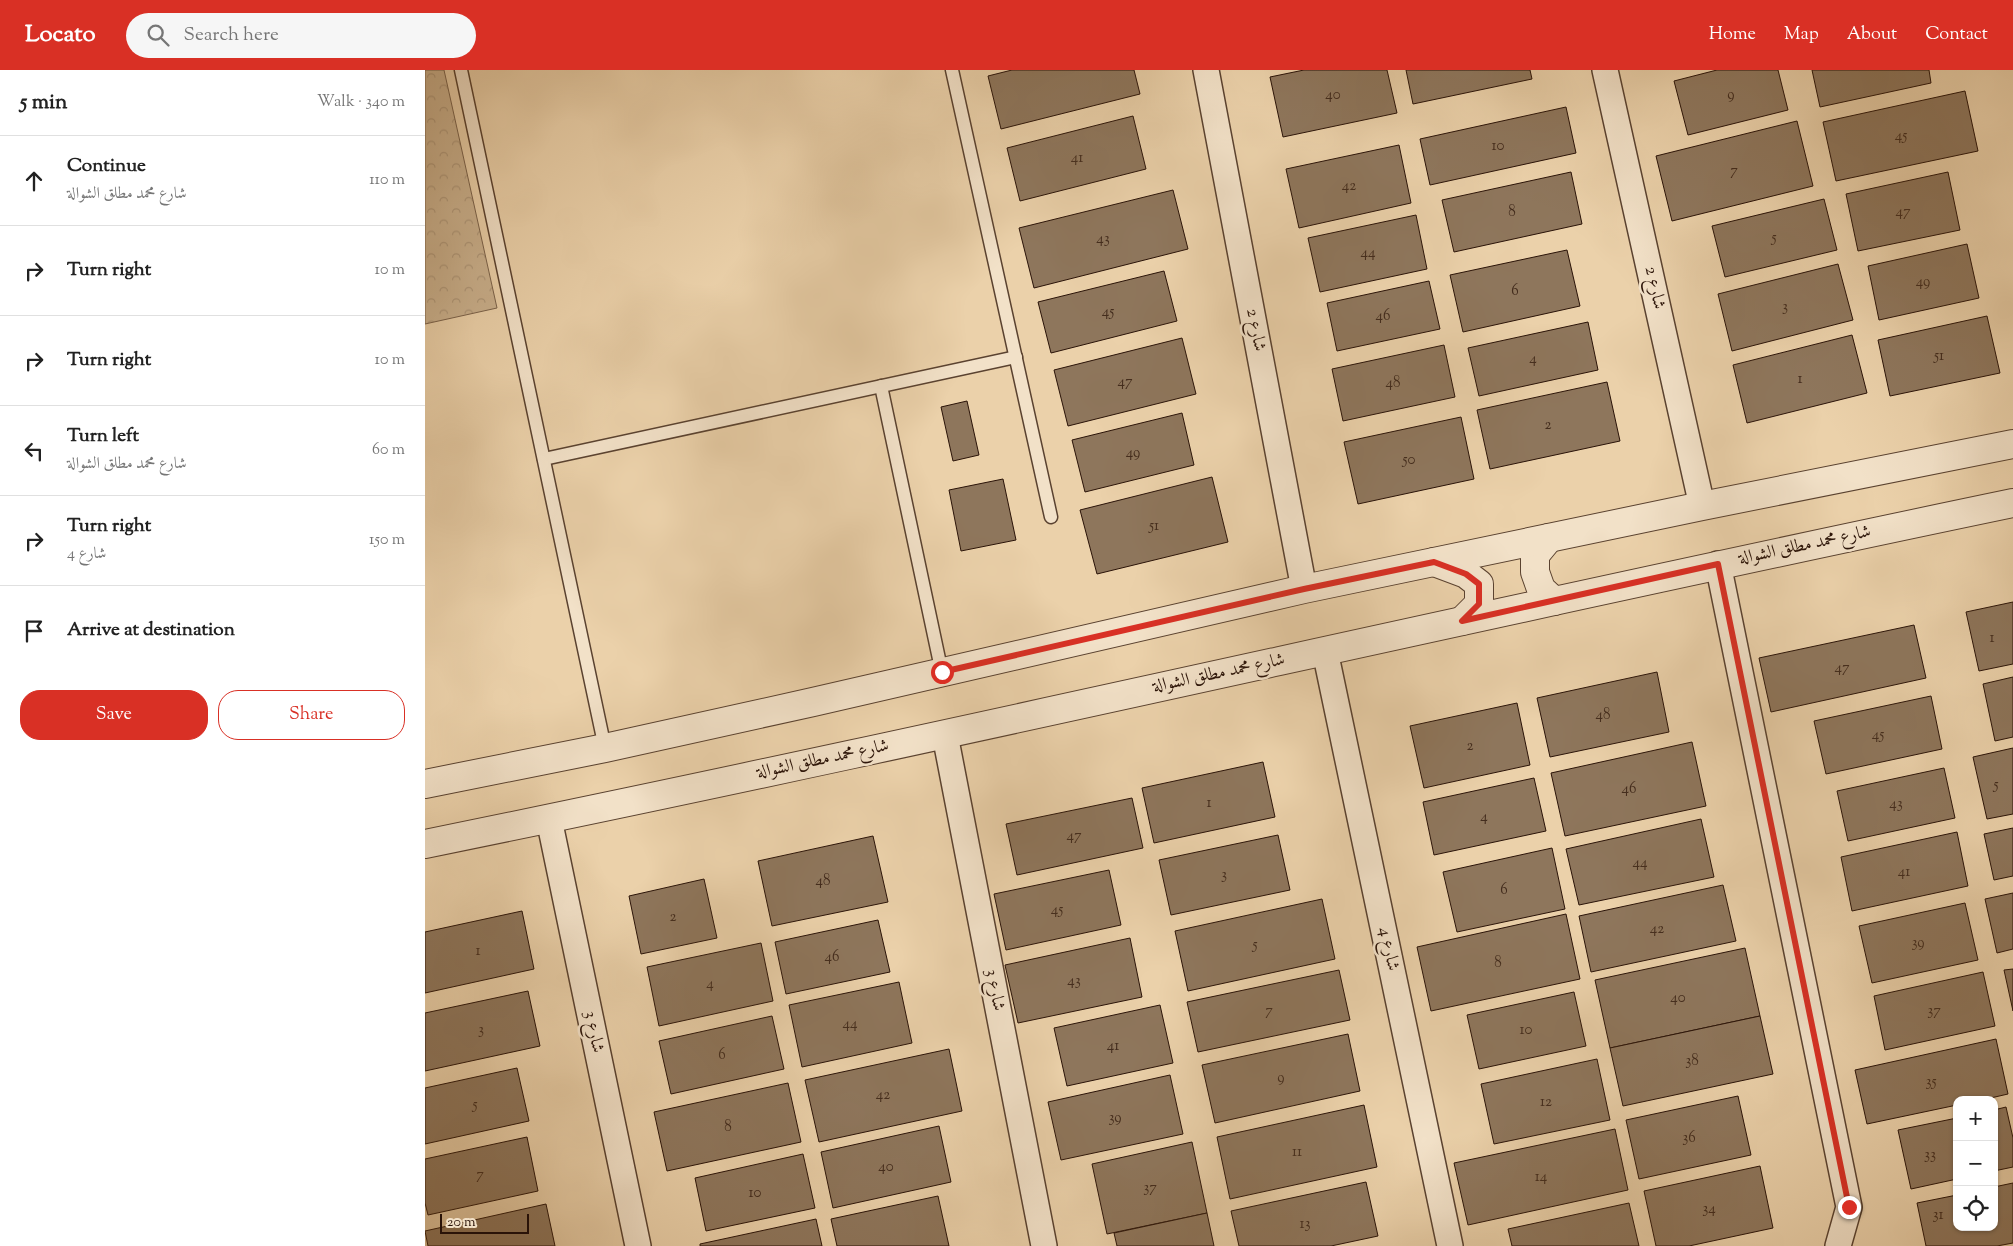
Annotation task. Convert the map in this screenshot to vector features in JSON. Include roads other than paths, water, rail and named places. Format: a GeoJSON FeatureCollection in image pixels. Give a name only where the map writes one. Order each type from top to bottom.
{"type":"FeatureCollection","features":[{"type":"Feature","properties":{"kind":"street","name":"شارع 2"},"geometry":{"type":"LineString","coordinates":[[1206,70],[1304,589]]}},
{"type":"Feature","properties":{"kind":"street","name":"شارع 2"},"geometry":{"type":"LineString","coordinates":[[1605,70],[1702,506]]}},
{"type":"Feature","properties":{"kind":"street"},"geometry":{"type":"LineString","coordinates":[[425,784],[605,748],[1304,589],[1702,506],[2013,444]]}},
{"type":"Feature","properties":{"kind":"street","name":"شارع محمد مطلق الشوالة"},"geometry":{"type":"LineString","coordinates":[[425,844],[945,734],[1718,564],[2013,503]]}},
{"type":"Feature","properties":{"kind":"street"},"geometry":{"type":"LineString","coordinates":[[1549,538],[1535,555],[1535,572],[1541,589],[1554,601]]}},
{"type":"Feature","properties":{"kind":"street"},"geometry":{"type":"LineString","coordinates":[[1434,562],[1466,574],[1479,584],[1479,604],[1462,621]]}},
{"type":"Feature","properties":{"kind":"street"},"geometry":{"type":"LineString","coordinates":[[1718,564],[1849,1207],[1838,1246]]}},
{"type":"Feature","properties":{"kind":"street","name":"شارع 4"},"geometry":{"type":"LineString","coordinates":[[1325,651],[1450,1246]]}},
{"type":"Feature","properties":{"kind":"street","name":"شارع 3"},"geometry":{"type":"LineString","coordinates":[[945,734],[1044,1246]]}},
{"type":"Feature","properties":{"kind":"street","name":"شارع 3"},"geometry":{"type":"LineString","coordinates":[[549,819],[638,1246]]}},
{"type":"Feature","properties":{"kind":"lane"},"geometry":{"type":"LineString","coordinates":[[461,70],[605,748]]}},
{"type":"Feature","properties":{"kind":"lane"},"geometry":{"type":"LineString","coordinates":[[952,70],[1051,517]]}},
{"type":"Feature","properties":{"kind":"lane"},"geometry":{"type":"LineString","coordinates":[[544,459],[1017,357]]}},
{"type":"Feature","properties":{"kind":"lane"},"geometry":{"type":"LineString","coordinates":[[881,386],[942,672]]}}]}
